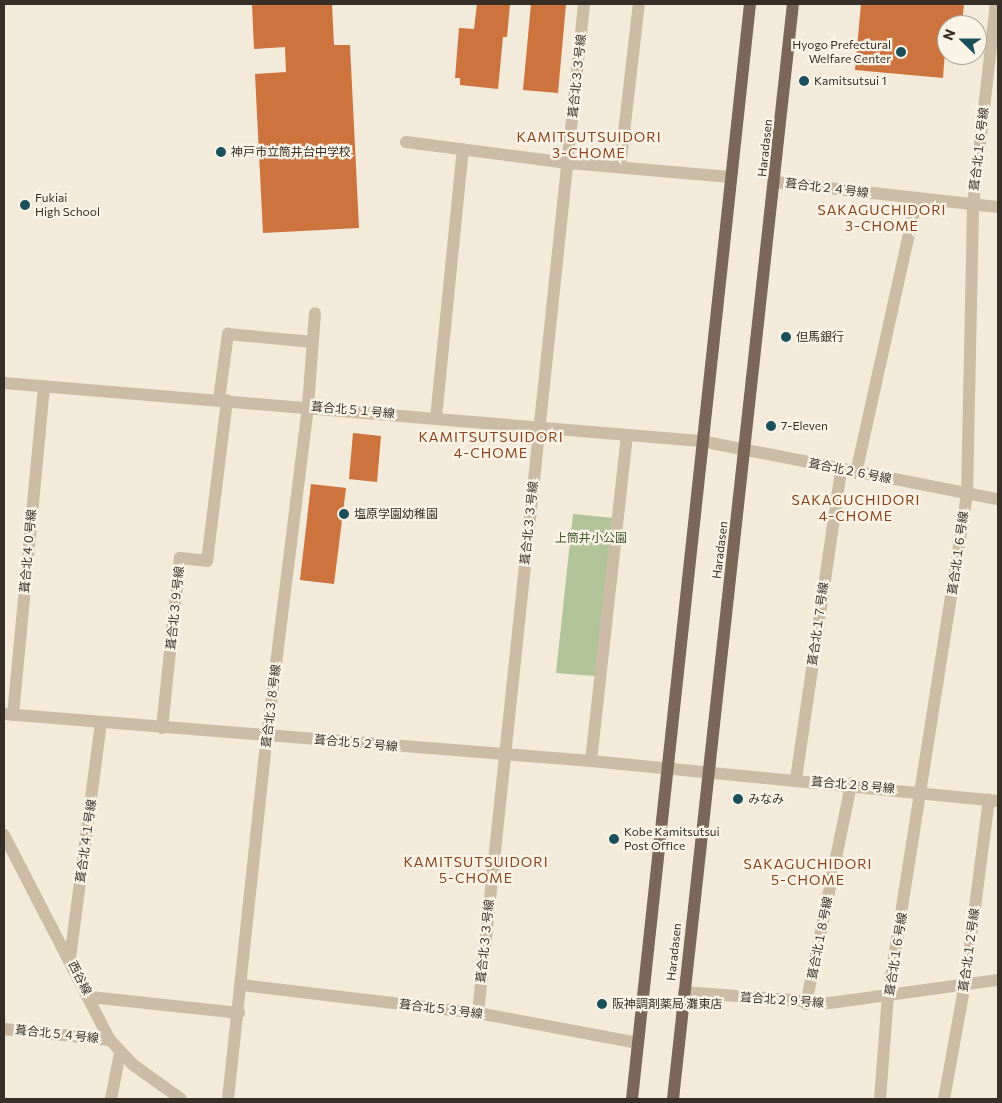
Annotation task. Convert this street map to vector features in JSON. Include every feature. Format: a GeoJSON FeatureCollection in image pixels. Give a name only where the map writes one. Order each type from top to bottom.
{"type":"FeatureCollection","features":[{"type":"Feature","properties":{"kind":"main road","name":"Haradasen"},"geometry":{"type":"LineString","coordinates":[[632,1099],[701,441],[750,4]]}},
{"type":"Feature","properties":{"kind":"main road","name":"Haradasen"},"geometry":{"type":"LineString","coordinates":[[673,1099],[708,772],[776,182],[793,4]]}},
{"type":"Feature","properties":{"kind":"street","name":"葺合北３３号線"},"geometry":{"type":"LineString","coordinates":[[478,1013],[503,755],[540,428],[584,4]]}},
{"type":"Feature","properties":{"kind":"street"},"geometry":{"type":"LineString","coordinates":[[620,167],[639,4]]}},
{"type":"Feature","properties":{"kind":"street","name":"葺合北１６号線"},"geometry":{"type":"LineString","coordinates":[[880,1099],[888,996],[923,791],[967,495],[973,205],[996,4]]}},
{"type":"Feature","properties":{"kind":"street"},"geometry":{"type":"LineString","coordinates":[[406,142],[568,163],[730,177]]}},
{"type":"Feature","properties":{"kind":"street"},"geometry":{"type":"LineString","coordinates":[[436,418],[463,149]]}},
{"type":"Feature","properties":{"kind":"street","name":"葺合北２４号線"},"geometry":{"type":"LineString","coordinates":[[776,182],[998,208]]}},
{"type":"Feature","properties":{"kind":"street"},"geometry":{"type":"LineString","coordinates":[[856,473],[917,198]]}},
{"type":"Feature","properties":{"kind":"street","name":"葺合北３８号線"},"geometry":{"type":"LineString","coordinates":[[228,1099],[242,985],[267,736],[308,406],[315,313]]}},
{"type":"Feature","properties":{"kind":"street"},"geometry":{"type":"LineString","coordinates":[[223,400],[228,334],[313,342]]}},
{"type":"Feature","properties":{"kind":"street","name":"葺合北５１号線"},"geometry":{"type":"LineString","coordinates":[[4,383],[308,406],[627,436],[701,441]]}},
{"type":"Feature","properties":{"kind":"street","name":"葺合北４０号線"},"geometry":{"type":"LineString","coordinates":[[8,715],[44,386]]}},
{"type":"Feature","properties":{"kind":"street","name":"葺合北３９号線"},"geometry":{"type":"LineString","coordinates":[[162,728],[180,558],[208,561],[223,400]]}},
{"type":"Feature","properties":{"kind":"street"},"geometry":{"type":"LineString","coordinates":[[591,761],[627,436]]}},
{"type":"Feature","properties":{"kind":"street","name":"葺合北２６号線"},"geometry":{"type":"LineString","coordinates":[[701,441],[967,495],[998,499]]}},
{"type":"Feature","properties":{"kind":"street","name":"葺合北１７号線"},"geometry":{"type":"LineString","coordinates":[[796,779],[841,470]]}},
{"type":"Feature","properties":{"kind":"street","name":"葺合北５２号線"},"geometry":{"type":"LineString","coordinates":[[8,715],[708,772]]}},
{"type":"Feature","properties":{"kind":"street","name":"葺合北４１号線"},"geometry":{"type":"LineString","coordinates":[[70,958],[101,723]]}},
{"type":"Feature","properties":{"kind":"street","name":"葺合北２８号線"},"geometry":{"type":"LineString","coordinates":[[708,772],[923,791],[994,801]]}},
{"type":"Feature","properties":{"kind":"street","name":"葺合北１８号線"},"geometry":{"type":"LineString","coordinates":[[806,1004],[851,784]]}},
{"type":"Feature","properties":{"kind":"street","name":"葺合北１２号線"},"geometry":{"type":"LineString","coordinates":[[944,1099],[965,984],[994,801]]}},
{"type":"Feature","properties":{"kind":"street","name":"西谷線"},"geometry":{"type":"LineString","coordinates":[[4,835],[70,958],[110,1040],[120,1053],[181,1099]]}},
{"type":"Feature","properties":{"kind":"street","name":"葺合北２９号線"},"geometry":{"type":"LineString","coordinates":[[684,992],[806,1004],[888,996],[998,980]]}},
{"type":"Feature","properties":{"kind":"street","name":"葺合北５３号線"},"geometry":{"type":"LineString","coordinates":[[242,985],[478,1013],[638,1043]]}},
{"type":"Feature","properties":{"kind":"street"},"geometry":{"type":"LineString","coordinates":[[90,997],[239,1012]]}},
{"type":"Feature","properties":{"kind":"street","name":"葺合北５４号線"},"geometry":{"type":"LineString","coordinates":[[4,1028],[110,1040]]}},
{"type":"Feature","properties":{"kind":"street"},"geometry":{"type":"LineString","coordinates":[[111,1099],[120,1053]]}},
{"type":"Feature","properties":{"kind":"green space","name":"上筒井小公園"},"geometry":{"type":"Polygon","coordinates":[[[573,514],[613,518],[595,676],[556,673],[573,514]]]}},
{"type":"Feature","properties":{"kind":"building"},"geometry":{"type":"Polygon","coordinates":[[[252,4],[332,4],[334,45],[350,45],[359,228],[263,233],[255,74],[286,72],[285,47],[254,49],[252,4]]]}},
{"type":"Feature","properties":{"kind":"building"},"geometry":{"type":"Polygon","coordinates":[[[477,4],[510,4],[507,37],[503,37],[498,89],[460,85],[460,78],[455,78],[459,28],[474,29],[477,4]]]}},
{"type":"Feature","properties":{"kind":"building"},"geometry":{"type":"Polygon","coordinates":[[[531,4],[566,4],[558,93],[523,90],[531,4]]]}},
{"type":"Feature","properties":{"kind":"building","name":"Hyogo Prefectural Welfare Center"},"geometry":{"type":"Polygon","coordinates":[[[861,4],[964,4],[963,15],[937,15],[937,65],[944,65],[943,78],[855,70],[861,4]]]}},
{"type":"Feature","properties":{"kind":"building"},"geometry":{"type":"Polygon","coordinates":[[[353,433],[381,436],[377,482],[349,479],[353,433]]]}},
{"type":"Feature","properties":{"kind":"building"},"geometry":{"type":"Polygon","coordinates":[[[311,484],[346,488],[334,584],[300,580],[311,484]]]}},
{"type":"Feature","properties":{"kind":"place","name":"Hyogo Prefectural Welfare Center"},"geometry":{"type":"Point","coordinates":[901,52]}},
{"type":"Feature","properties":{"kind":"place","name":"Kamitsutsui 1"},"geometry":{"type":"Point","coordinates":[804,81]}},
{"type":"Feature","properties":{"kind":"place","name":"神戸市立筒井台中学校"},"geometry":{"type":"Point","coordinates":[221,152]}},
{"type":"Feature","properties":{"kind":"place","name":"Fukiai High School"},"geometry":{"type":"Point","coordinates":[25,205]}},
{"type":"Feature","properties":{"kind":"place","name":"但馬銀行"},"geometry":{"type":"Point","coordinates":[786,337]}},
{"type":"Feature","properties":{"kind":"place","name":"7-Eleven"},"geometry":{"type":"Point","coordinates":[771,426]}},
{"type":"Feature","properties":{"kind":"place","name":"塩原学園幼稚園"},"geometry":{"type":"Point","coordinates":[344,514]}},
{"type":"Feature","properties":{"kind":"place","name":"みなみ"},"geometry":{"type":"Point","coordinates":[738,799]}},
{"type":"Feature","properties":{"kind":"place","name":"Kobe Kamitsutsui Post Office"},"geometry":{"type":"Point","coordinates":[614,839]}},
{"type":"Feature","properties":{"kind":"place","name":"阪神調剤薬局 灘東店"},"geometry":{"type":"Point","coordinates":[602,1004]}},
{"type":"Feature","properties":{"kind":"district","name":"KAMITSUTSUIDORI 3-CHOME"},"geometry":{"type":"Point","coordinates":[589,146]}},
{"type":"Feature","properties":{"kind":"district","name":"SAKAGUCHIDORI 3-CHOME"},"geometry":{"type":"Point","coordinates":[882,218]}},
{"type":"Feature","properties":{"kind":"district","name":"KAMITSUTSUIDORI 4-CHOME"},"geometry":{"type":"Point","coordinates":[491,446]}},
{"type":"Feature","properties":{"kind":"district","name":"SAKAGUCHIDORI 4-CHOME"},"geometry":{"type":"Point","coordinates":[856,508]}},
{"type":"Feature","properties":{"kind":"district","name":"KAMITSUTSUIDORI 5-CHOME"},"geometry":{"type":"Point","coordinates":[476,870]}},
{"type":"Feature","properties":{"kind":"district","name":"SAKAGUCHIDORI 5-CHOME"},"geometry":{"type":"Point","coordinates":[808,872]}}]}
